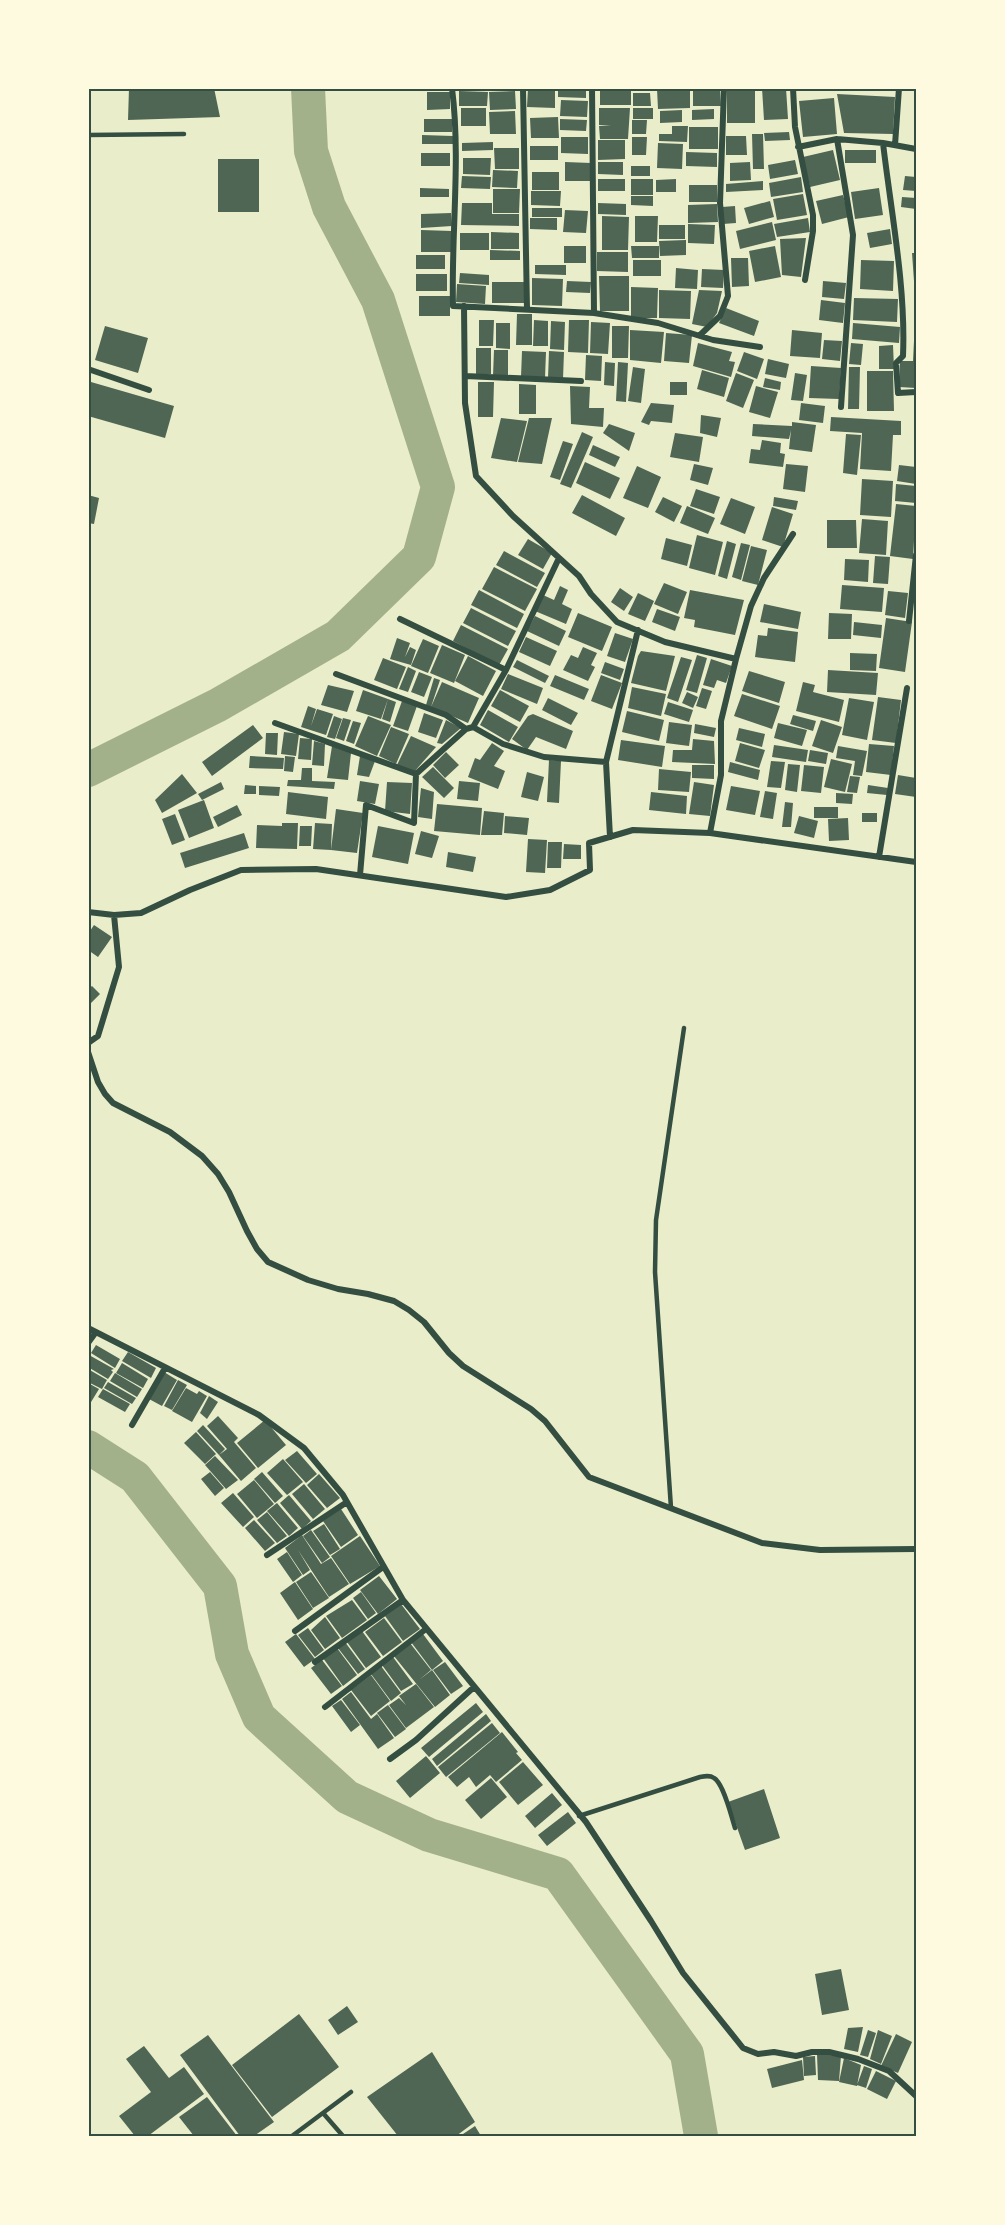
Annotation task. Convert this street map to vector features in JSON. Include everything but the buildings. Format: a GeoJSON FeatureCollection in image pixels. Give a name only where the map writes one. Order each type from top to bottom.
{"type":"FeatureCollection","features":[{"type":"Feature","properties":{"kind":"street"},"geometry":{"type":"LineString","coordinates":[[452,88],[456,122],[453,306],[594,313],[658,322],[712,340],[760,347]]}},
{"type":"Feature","properties":{"kind":"street"},"geometry":{"type":"LineString","coordinates":[[523,88],[527,309]]}},
{"type":"Feature","properties":{"kind":"street"},"geometry":{"type":"LineString","coordinates":[[592,88],[594,313]]}},
{"type":"Feature","properties":{"kind":"street"},"geometry":{"type":"LineString","coordinates":[[700,335],[720,316],[728,296],[720,203],[724,88]]}},
{"type":"Feature","properties":{"kind":"street"},"geometry":{"type":"LineString","coordinates":[[793,88],[798,147],[813,215],[813,231],[805,280]]}},
{"type":"Feature","properties":{"kind":"street"},"geometry":{"type":"LineString","coordinates":[[895,145],[899,88]]}},
{"type":"Feature","properties":{"kind":"street"},"geometry":{"type":"LineString","coordinates":[[798,147],[837,139],[883,143],[916,149]]}},
{"type":"Feature","properties":{"kind":"street"},"geometry":{"type":"LineString","coordinates":[[837,139],[853,235],[841,407]]}},
{"type":"Feature","properties":{"kind":"street"},"geometry":{"type":"LineString","coordinates":[[883,143],[904,342],[903,356],[896,363],[898,393],[916,392]]}},
{"type":"Feature","properties":{"kind":"street"},"geometry":{"type":"LineString","coordinates":[[464,306],[465,403],[476,476],[513,516],[579,576],[591,594],[618,622],[665,642],[736,658]]}},
{"type":"Feature","properties":{"kind":"street"},"geometry":{"type":"LineString","coordinates":[[88,369],[149,390]]}},
{"type":"Feature","properties":{"kind":"street"},"geometry":{"type":"LineString","coordinates":[[465,376],[581,381]]}},
{"type":"Feature","properties":{"kind":"street"},"geometry":{"type":"LineString","coordinates":[[710,833],[721,775],[721,721],[736,658],[751,606],[764,578],[793,534]]}},
{"type":"Feature","properties":{"kind":"street"},"geometry":{"type":"LineString","coordinates":[[909,621],[916,555]]}},
{"type":"Feature","properties":{"kind":"street"},"geometry":{"type":"LineString","coordinates":[[360,875],[366,805],[414,823],[416,774],[470,728],[506,670],[559,558]]}},
{"type":"Feature","properties":{"kind":"street"},"geometry":{"type":"LineString","coordinates":[[400,619],[506,670]]}},
{"type":"Feature","properties":{"kind":"street"},"geometry":{"type":"LineString","coordinates":[[610,837],[606,762],[638,630]]}},
{"type":"Feature","properties":{"kind":"street"},"geometry":{"type":"LineString","coordinates":[[336,674],[446,715],[503,744],[544,757],[606,762]]}},
{"type":"Feature","properties":{"kind":"street"},"geometry":{"type":"LineString","coordinates":[[879,857],[907,688]]}},
{"type":"Feature","properties":{"kind":"street"},"geometry":{"type":"LineString","coordinates":[[275,723],[416,774]]}},
{"type":"Feature","properties":{"kind":"street"},"geometry":{"type":"LineString","coordinates":[[88,912],[114,915],[141,913],[189,890],[242,870],[316,869],[506,897],[550,890],[590,870],[589,843],[633,830],[710,833],[916,862]]}},
{"type":"Feature","properties":{"kind":"street"},"geometry":{"type":"LineString","coordinates":[[88,1043],[98,1036],[119,967],[114,915]]}},
{"type":"Feature","properties":{"kind":"street"},"geometry":{"type":"LineString","coordinates":[[88,1052],[98,1082],[113,1103],[170,1132],[202,1156],[218,1174],[257,1250],[268,1262],[308,1280],[385,1299],[409,1310],[424,1322],[449,1353],[463,1366],[531,1409],[545,1421],[589,1477],[762,1544],[820,1550],[916,1549]]}},
{"type":"Feature","properties":{"kind":"street"},"geometry":{"type":"LineString","coordinates":[[88,1328],[259,1415],[304,1448],[346,1502],[403,1600],[586,1822],[683,1973],[743,2048],[758,2054],[774,2052],[796,2056],[812,2052],[829,2052],[858,2059],[889,2071],[916,2096]]}},
{"type":"Feature","properties":{"kind":"street"},"geometry":{"type":"LineString","coordinates":[[88,1343],[96,1332]]}},
{"type":"Feature","properties":{"kind":"street"},"geometry":{"type":"LineString","coordinates":[[132,1425],[165,1368]]}},
{"type":"Feature","properties":{"kind":"street"},"geometry":{"type":"LineString","coordinates":[[267,1555],[346,1502]]}},
{"type":"Feature","properties":{"kind":"street"},"geometry":{"type":"LineString","coordinates":[[295,1631],[383,1567]]}},
{"type":"Feature","properties":{"kind":"street"},"geometry":{"type":"LineString","coordinates":[[315,1662],[403,1600]]}},
{"type":"Feature","properties":{"kind":"street"},"geometry":{"type":"LineString","coordinates":[[325,1707],[426,1629]]}},
{"type":"Feature","properties":{"kind":"street"},"geometry":{"type":"LineString","coordinates":[[390,1759],[416,1740],[474,1687]]}},
{"type":"Feature","properties":{"kind":"lane"},"geometry":{"type":"LineString","coordinates":[[88,135],[184,134]]}},
{"type":"Feature","properties":{"kind":"lane"},"geometry":{"type":"LineString","coordinates":[[671,1508],[655,1272],[656,1220],[684,1028]]}},
{"type":"Feature","properties":{"kind":"lane"},"geometry":{"type":"LineString","coordinates":[[579,1816],[700,1777],[711,1776],[721,1786],[735,1828]]}},
{"type":"Feature","properties":{"kind":"lane"},"geometry":{"type":"LineString","coordinates":[[292,2136],[351,2092]]}},
{"type":"Feature","properties":{"kind":"lane"},"geometry":{"type":"LineString","coordinates":[[323,2113],[343,2136]]}},
{"type":"Feature","properties":{"kind":"waterway"},"geometry":{"type":"LineString","coordinates":[[88,770],[218,705],[338,636],[419,557],[438,487],[378,300],[329,207],[311,151],[308,88]]}},
{"type":"Feature","properties":{"kind":"waterway"},"geometry":{"type":"LineString","coordinates":[[88,1447],[135,1477],[220,1586],[232,1654],[259,1717],[347,1797],[429,1835],[558,1874],[687,2054],[701,2136]]}}]}
